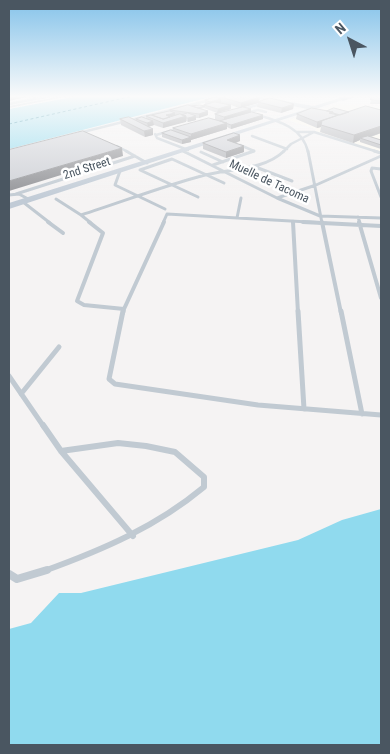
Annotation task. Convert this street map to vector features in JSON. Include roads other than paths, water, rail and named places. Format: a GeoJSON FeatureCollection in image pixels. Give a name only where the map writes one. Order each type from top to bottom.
{"type":"FeatureCollection","features":[{"type":"Feature","properties":{"kind":"street","name":"2nd Street"},"geometry":{"type":"LineString","coordinates":[[9,206],[244,131]]}},
{"type":"Feature","properties":{"kind":"lane"},"geometry":{"type":"LineString","coordinates":[[74,134],[84,131]]}},
{"type":"Feature","properties":{"kind":"lane","name":"Muelle de Tacoma"},"geometry":{"type":"LineString","coordinates":[[149,131],[162,140],[277,198],[320,216]]}},
{"type":"Feature","properties":{"kind":"lane"},"geometry":{"type":"LineString","coordinates":[[156,135],[168,131]]}},
{"type":"Feature","properties":{"kind":"lane"},"geometry":{"type":"LineString","coordinates":[[80,137],[87,135],[81,132]]}},
{"type":"Feature","properties":{"kind":"lane"},"geometry":{"type":"LineString","coordinates":[[297,132],[314,132],[381,155]]}},
{"type":"Feature","properties":{"kind":"lane"},"geometry":{"type":"LineString","coordinates":[[297,132],[303,140],[316,185],[320,216],[324,223],[362,414]]}},
{"type":"Feature","properties":{"kind":"lane"},"geometry":{"type":"LineString","coordinates":[[81,215],[205,175],[253,166],[280,155],[291,144],[303,140],[314,132]]}},
{"type":"Feature","properties":{"kind":"lane"},"geometry":{"type":"LineString","coordinates":[[252,136],[287,149]]}},
{"type":"Feature","properties":{"kind":"lane"},"geometry":{"type":"LineString","coordinates":[[111,144],[148,163]]}},
{"type":"Feature","properties":{"kind":"lane"},"geometry":{"type":"LineString","coordinates":[[213,165],[254,151],[240,145]]}},
{"type":"Feature","properties":{"kind":"lane"},"geometry":{"type":"LineString","coordinates":[[200,152],[223,162]]}},
{"type":"Feature","properties":{"kind":"lane"},"geometry":{"type":"LineString","coordinates":[[277,198],[316,185],[381,155]]}},
{"type":"Feature","properties":{"kind":"lane"},"geometry":{"type":"LineString","coordinates":[[9,196],[135,156]]}},
{"type":"Feature","properties":{"kind":"lane"},"geometry":{"type":"LineString","coordinates":[[107,159],[116,162]]}},
{"type":"Feature","properties":{"kind":"lane"},"geometry":{"type":"LineString","coordinates":[[198,197],[140,170],[172,159],[224,183]]}},
{"type":"Feature","properties":{"kind":"lane"},"geometry":{"type":"LineString","coordinates":[[253,166],[292,181]]}},
{"type":"Feature","properties":{"kind":"lane"},"geometry":{"type":"LineString","coordinates":[[381,169],[372,168],[371,172],[381,197]]}},
{"type":"Feature","properties":{"kind":"lane"},"geometry":{"type":"LineString","coordinates":[[120,171],[115,185],[165,208]]}},
{"type":"Feature","properties":{"kind":"lane"},"geometry":{"type":"LineString","coordinates":[[26,183],[35,188]]}},
{"type":"Feature","properties":{"kind":"lane"},"geometry":{"type":"LineString","coordinates":[[16,194],[62,233]]}},
{"type":"Feature","properties":{"kind":"lane"},"geometry":{"type":"LineString","coordinates":[[238,218],[241,198]]}},
{"type":"Feature","properties":{"kind":"lane"},"geometry":{"type":"LineString","coordinates":[[56,199],[81,215],[103,233],[77,301],[84,305],[124,309]]}},
{"type":"Feature","properties":{"kind":"lane"},"geometry":{"type":"LineString","coordinates":[[381,226],[167,214],[124,309],[109,379],[115,384],[258,405],[381,416]]}},
{"type":"Feature","properties":{"kind":"lane"},"geometry":{"type":"LineString","coordinates":[[320,216],[381,218]]}},
{"type":"Feature","properties":{"kind":"lane"},"geometry":{"type":"LineString","coordinates":[[358,217],[381,298]]}},
{"type":"Feature","properties":{"kind":"lane"},"geometry":{"type":"LineString","coordinates":[[293,221],[304,409]]}},
{"type":"Feature","properties":{"kind":"lane"},"geometry":{"type":"LineString","coordinates":[[20,394],[59,347]]}},
{"type":"Feature","properties":{"kind":"lane"},"geometry":{"type":"LineString","coordinates":[[9,376],[61,451],[133,536]]}},
{"type":"Feature","properties":{"kind":"lane"},"geometry":{"type":"LineString","coordinates":[[9,574],[17,579],[30,576],[111,547],[186,504],[204,487],[204,477],[175,452],[118,443],[61,451]]}},
{"type":"Feature","properties":{"kind":"water"},"geometry":{"type":"Polygon","coordinates":[[[9,131],[78,131],[9,149],[9,131]]]}},
{"type":"Feature","properties":{"kind":"water"},"geometry":{"type":"Polygon","coordinates":[[[381,509],[381,745],[9,745],[9,629],[31,623],[59,593],[81,593],[298,540],[342,520],[381,509]]]}}]}
